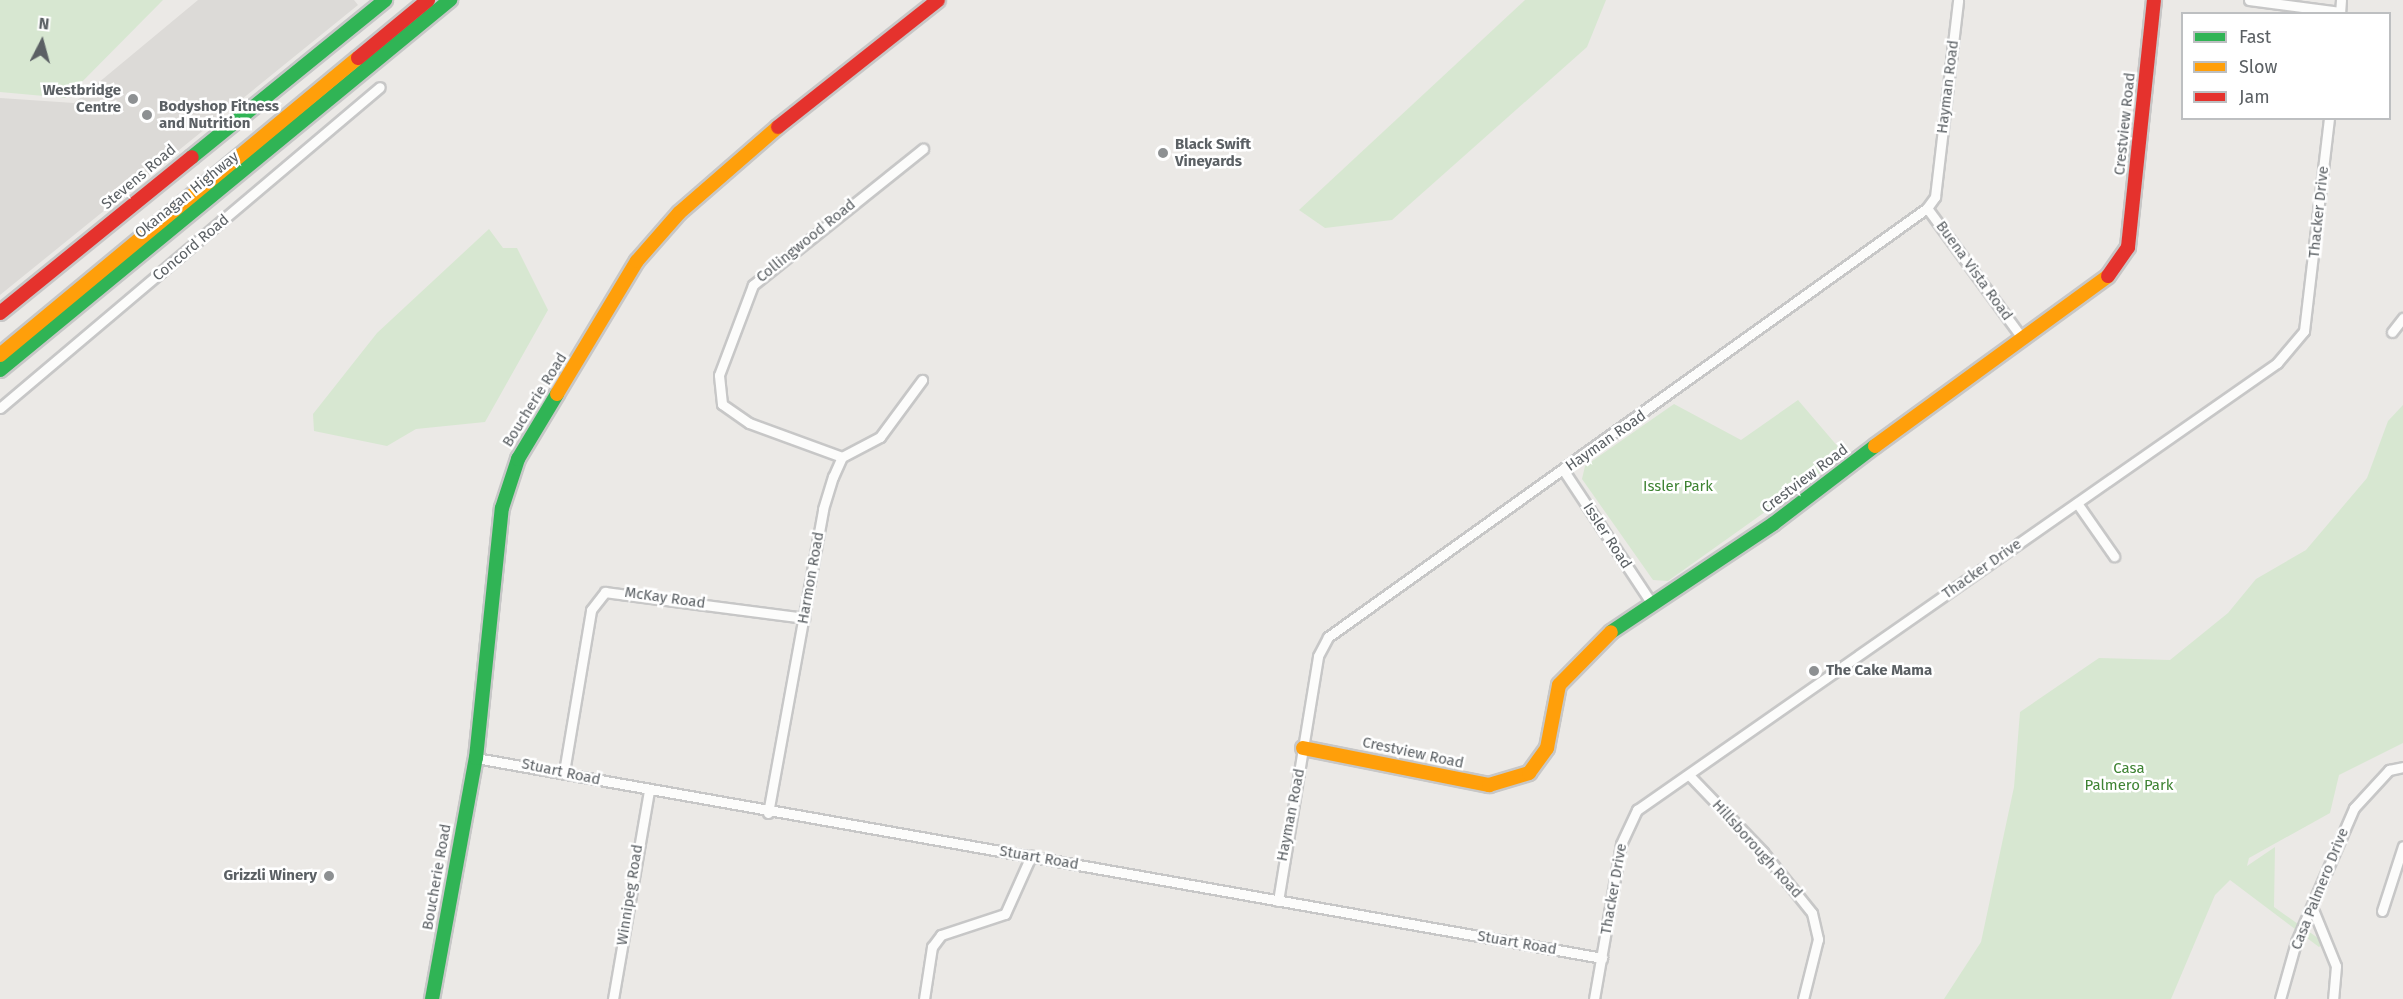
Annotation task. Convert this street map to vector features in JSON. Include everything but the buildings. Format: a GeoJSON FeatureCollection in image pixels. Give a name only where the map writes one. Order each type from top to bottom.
{"type":"FeatureCollection","features":[{"type":"Feature","properties":{"kind":"main road","name":"Stevens Road"},"geometry":{"type":"LineString","coordinates":[[0,313],[385,0]]}},
{"type":"Feature","properties":{"kind":"main road","name":"Okanagan Highway"},"geometry":{"type":"LineString","coordinates":[[0,355],[428,0]]}},
{"type":"Feature","properties":{"kind":"main road","name":"Okanagan Highway"},"geometry":{"type":"LineString","coordinates":[[0,370],[450,0]]}},
{"type":"Feature","properties":{"kind":"main road","name":"Boucherie Road"},"geometry":{"type":"LineString","coordinates":[[432,999],[476,758],[502,508],[518,459],[637,261],[679,213],[741,156],[938,0]]}},
{"type":"Feature","properties":{"kind":"main road","name":"Crestview Road"},"geometry":{"type":"LineString","coordinates":[[1303,748],[1489,784],[1530,773],[1547,748],[1554,698],[1566,674],[1650,601],[1773,524],[2020,335],[2114,272],[2128,247],[2154,0]]}},
{"type":"Feature","properties":{"kind":"street","name":"Hayman Road"},"geometry":{"type":"LineString","coordinates":[[1278,901],[1318,656],[1328,637],[1564,471],[1927,208],[1935,197],[1958,0]]}},
{"type":"Feature","properties":{"kind":"street"},"geometry":{"type":"LineString","coordinates":[[2249,0],[2333,12]]}},
{"type":"Feature","properties":{"kind":"street","name":"Concord Road"},"geometry":{"type":"LineString","coordinates":[[0,408],[380,87]]}},
{"type":"Feature","properties":{"kind":"street","name":"Thacker Drive"},"geometry":{"type":"LineString","coordinates":[[1594,999],[1624,832],[1637,810],[2277,363],[2304,331],[2329,120]]}},
{"type":"Feature","properties":{"kind":"street","name":"Collingwood Road"},"geometry":{"type":"LineString","coordinates":[[842,457],[749,423],[722,404],[719,375],[753,285],[923,149]]}},
{"type":"Feature","properties":{"kind":"street","name":"Buena Vista Road"},"geometry":{"type":"LineString","coordinates":[[1927,208],[2020,335]]}},
{"type":"Feature","properties":{"kind":"street"},"geometry":{"type":"LineString","coordinates":[[2392,332],[2403,318]]}},
{"type":"Feature","properties":{"kind":"street"},"geometry":{"type":"LineString","coordinates":[[842,457],[880,437],[922,380]]}},
{"type":"Feature","properties":{"kind":"street","name":"Harmon Road"},"geometry":{"type":"LineString","coordinates":[[768,813],[822,509],[842,457]]}},
{"type":"Feature","properties":{"kind":"street","name":"Issler Road"},"geometry":{"type":"LineString","coordinates":[[1564,471],[1650,601]]}},
{"type":"Feature","properties":{"kind":"street"},"geometry":{"type":"LineString","coordinates":[[2077,504],[2114,556]]}},
{"type":"Feature","properties":{"kind":"street","name":"McKay Road"},"geometry":{"type":"LineString","coordinates":[[564,772],[591,610],[605,592],[804,618]]}},
{"type":"Feature","properties":{"kind":"street","name":"Stuart Road"},"geometry":{"type":"LineString","coordinates":[[476,758],[564,772],[649,791],[768,813],[1031,856],[1602,958]]}},
{"type":"Feature","properties":{"kind":"street","name":"Casa Palmero Drive"},"geometry":{"type":"LineString","coordinates":[[2280,999],[2296,942],[2314,912],[2323,876],[2354,808],[2389,770],[2403,767]]}},
{"type":"Feature","properties":{"kind":"street","name":"Hillsborough Road"},"geometry":{"type":"LineString","coordinates":[[1689,775],[1763,852],[1812,913],[1818,939],[1803,999]]}},
{"type":"Feature","properties":{"kind":"street","name":"Winnipeg Road"},"geometry":{"type":"LineString","coordinates":[[613,999],[649,791]]}},
{"type":"Feature","properties":{"kind":"street"},"geometry":{"type":"LineString","coordinates":[[2382,910],[2403,846]]}},
{"type":"Feature","properties":{"kind":"street"},"geometry":{"type":"LineString","coordinates":[[924,999],[932,947],[941,935],[1005,914],[1031,856]]}},
{"type":"Feature","properties":{"kind":"street"},"geometry":{"type":"LineString","coordinates":[[2314,912],[2336,966],[2333,999]]}},
{"type":"Feature","properties":{"kind":"shaded area"},"geometry":{"type":"Polygon","coordinates":[[[198,0],[354,0],[358,5],[0,295],[0,98],[74,103],[198,0]]]}},
{"type":"Feature","properties":{"kind":"green space"},"geometry":{"type":"Polygon","coordinates":[[[0,0],[163,0],[66,98],[0,92],[0,0]]]}},
{"type":"Feature","properties":{"kind":"green space"},"geometry":{"type":"Polygon","coordinates":[[[1525,0],[1606,0],[1587,47],[1392,220],[1325,228],[1299,210],[1525,0]]]}},
{"type":"Feature","properties":{"kind":"green space"},"geometry":{"type":"Polygon","coordinates":[[[489,229],[503,248],[517,248],[548,310],[485,422],[416,429],[387,446],[314,431],[313,414],[377,333],[489,229]]]}},
{"type":"Feature","properties":{"kind":"green space","name":"Issler Park"},"geometry":{"type":"Polygon","coordinates":[[[1798,400],[1845,455],[1668,581],[1653,580],[1582,479],[1585,466],[1674,404],[1741,440],[1798,400]]]}},
{"type":"Feature","properties":{"kind":"green space","name":"Casa Palmero Park"},"geometry":{"type":"Polygon","coordinates":[[[2403,405],[2403,743],[2339,775],[2330,813],[2249,858],[2247,866],[2275,847],[2274,907],[2325,943],[2319,947],[2230,880],[2215,895],[2171,999],[1944,999],[1981,942],[2014,787],[2020,712],[2099,658],[2170,660],[2228,613],[2256,579],[2306,550],[2367,478],[2388,421],[2403,405]]]}},
{"type":"Feature","properties":{"kind":"traffic: fast"},"geometry":{"type":"LineString","coordinates":[[192,157],[385,0]]}},
{"type":"Feature","properties":{"kind":"traffic: fast"},"geometry":{"type":"LineString","coordinates":[[0,370],[450,0]]}},
{"type":"Feature","properties":{"kind":"traffic: fast"},"geometry":{"type":"LineString","coordinates":[[432,999],[476,758],[502,508],[518,459],[557,394]]}},
{"type":"Feature","properties":{"kind":"traffic: fast"},"geometry":{"type":"LineString","coordinates":[[1611,632],[1773,524],[1875,446]]}},
{"type":"Feature","properties":{"kind":"traffic: slow"},"geometry":{"type":"LineString","coordinates":[[0,355],[358,58]]}},
{"type":"Feature","properties":{"kind":"traffic: slow"},"geometry":{"type":"LineString","coordinates":[[557,394],[637,261],[679,213],[778,127]]}},
{"type":"Feature","properties":{"kind":"traffic: slow"},"geometry":{"type":"LineString","coordinates":[[1875,446],[2108,276]]}},
{"type":"Feature","properties":{"kind":"traffic: slow"},"geometry":{"type":"LineString","coordinates":[[1303,748],[1489,785],[1529,773],[1547,748],[1559,685],[1611,632]]}},
{"type":"Feature","properties":{"kind":"traffic: jam"},"geometry":{"type":"LineString","coordinates":[[358,58],[428,0]]}},
{"type":"Feature","properties":{"kind":"traffic: jam"},"geometry":{"type":"LineString","coordinates":[[778,127],[938,0]]}},
{"type":"Feature","properties":{"kind":"traffic: jam"},"geometry":{"type":"LineString","coordinates":[[2108,276],[2128,247],[2154,0]]}},
{"type":"Feature","properties":{"kind":"traffic: jam"},"geometry":{"type":"LineString","coordinates":[[0,313],[192,157]]}},
{"type":"Feature","properties":{"kind":"place","name":"Westbridge Centre"},"geometry":{"type":"Point","coordinates":[133,99]}},
{"type":"Feature","properties":{"kind":"place","name":"Bodyshop Fitness and Nutrition"},"geometry":{"type":"Point","coordinates":[147,115]}},
{"type":"Feature","properties":{"kind":"place","name":"Black Swift Vineyards"},"geometry":{"type":"Point","coordinates":[1163,153]}},
{"type":"Feature","properties":{"kind":"place","name":"The Cake Mama"},"geometry":{"type":"Point","coordinates":[1814,671]}},
{"type":"Feature","properties":{"kind":"place","name":"Grizzli Winery"},"geometry":{"type":"Point","coordinates":[329,876]}}]}
